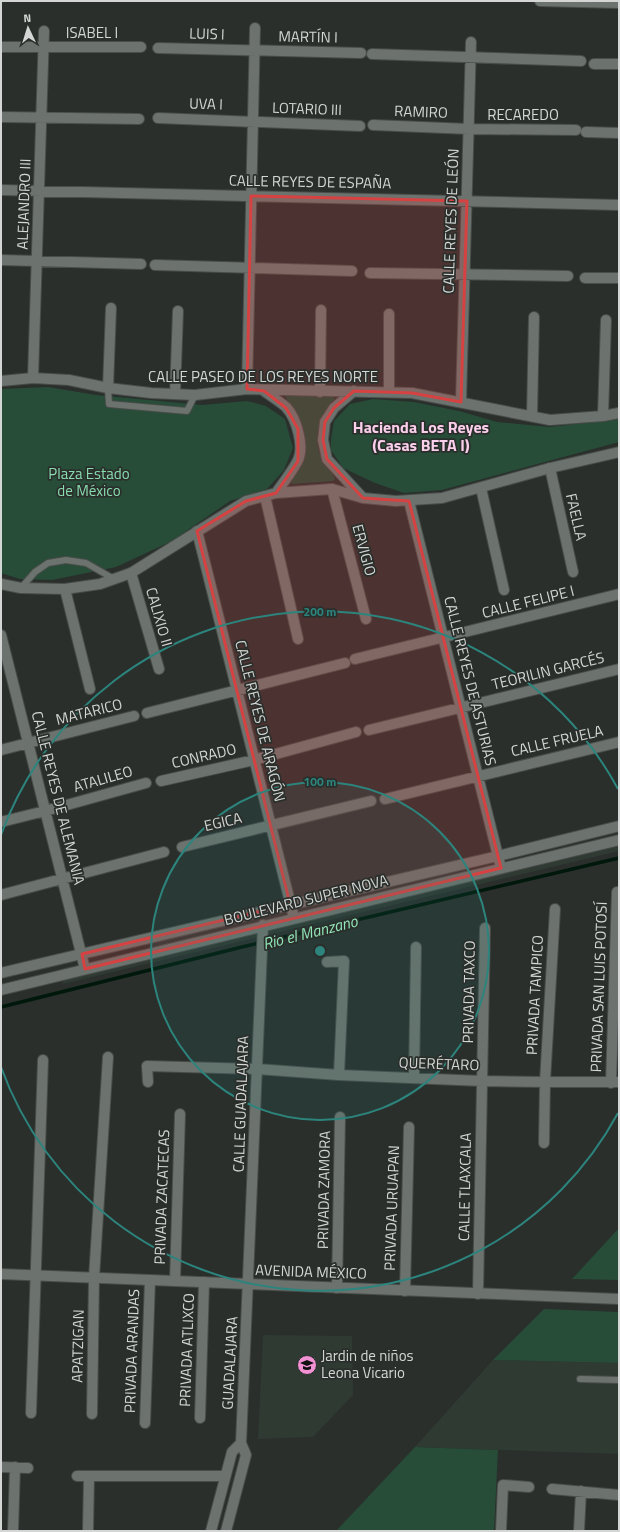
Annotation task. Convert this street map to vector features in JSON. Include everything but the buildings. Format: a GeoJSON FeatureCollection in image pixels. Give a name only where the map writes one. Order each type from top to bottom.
{"type":"FeatureCollection","features":[{"type":"Feature","properties":{"kind":"street"},"geometry":{"type":"LineString","coordinates":[[540,1],[619,3]]}},
{"type":"Feature","properties":{"kind":"street"},"geometry":{"type":"LineString","coordinates":[[247,389],[255,28]]}},
{"type":"Feature","properties":{"kind":"street","name":"ALEJANDRO III"},"geometry":{"type":"LineString","coordinates":[[33,378],[44,31]]}},
{"type":"Feature","properties":{"kind":"street","name":"CALLE REYES DE LEÓN"},"geometry":{"type":"LineString","coordinates":[[461,402],[471,42]]}},
{"type":"Feature","properties":{"kind":"street","name":"ISABEL I"},"geometry":{"type":"LineString","coordinates":[[1,47],[141,48]]}},
{"type":"Feature","properties":{"kind":"street","name":"LUIS I"},"geometry":{"type":"LineString","coordinates":[[158,48],[255,51]]}},
{"type":"Feature","properties":{"kind":"street","name":"MARTÍN I"},"geometry":{"type":"LineString","coordinates":[[255,51],[361,53]]}},
{"type":"Feature","properties":{"kind":"street"},"geometry":{"type":"LineString","coordinates":[[372,54],[471,56],[581,61]]}},
{"type":"Feature","properties":{"kind":"street"},"geometry":{"type":"LineString","coordinates":[[594,64],[619,64]]}},
{"type":"Feature","properties":{"kind":"street"},"geometry":{"type":"LineString","coordinates":[[1,117],[139,119]]}},
{"type":"Feature","properties":{"kind":"street","name":"UVA I"},"geometry":{"type":"LineString","coordinates":[[158,118],[253,121]]}},
{"type":"Feature","properties":{"kind":"street","name":"LOTARIO III"},"geometry":{"type":"LineString","coordinates":[[253,121],[360,126]]}},
{"type":"Feature","properties":{"kind":"street","name":"RAMIRO"},"geometry":{"type":"LineString","coordinates":[[373,126],[469,129]]}},
{"type":"Feature","properties":{"kind":"street","name":"RECAREDO"},"geometry":{"type":"LineString","coordinates":[[469,129],[619,133]]}},
{"type":"Feature","properties":{"kind":"street","name":"CALLE REYES DE ESPAÑA"},"geometry":{"type":"LineString","coordinates":[[1,190],[619,205]]}},
{"type":"Feature","properties":{"kind":"street"},"geometry":{"type":"LineString","coordinates":[[1,260],[141,264]]}},
{"type":"Feature","properties":{"kind":"street"},"geometry":{"type":"LineString","coordinates":[[155,265],[352,271]]}},
{"type":"Feature","properties":{"kind":"street"},"geometry":{"type":"LineString","coordinates":[[370,273],[568,276]]}},
{"type":"Feature","properties":{"kind":"street"},"geometry":{"type":"LineString","coordinates":[[585,278],[619,278]]}},
{"type":"Feature","properties":{"kind":"street"},"geometry":{"type":"LineString","coordinates":[[108,388],[111,308]]}},
{"type":"Feature","properties":{"kind":"street"},"geometry":{"type":"LineString","coordinates":[[320,392],[321,310]]}},
{"type":"Feature","properties":{"kind":"street"},"geometry":{"type":"LineString","coordinates":[[175,394],[178,311]]}},
{"type":"Feature","properties":{"kind":"street"},"geometry":{"type":"LineString","coordinates":[[389,314],[389,392]]}},
{"type":"Feature","properties":{"kind":"street"},"geometry":{"type":"LineString","coordinates":[[532,416],[534,317]]}},
{"type":"Feature","properties":{"kind":"street"},"geometry":{"type":"LineString","coordinates":[[603,416],[606,320]]}},
{"type":"Feature","properties":{"kind":"street","name":"CALLE PASEO DE LOS REYES NORTE"},"geometry":{"type":"LineString","coordinates":[[1,381],[33,378],[69,380],[108,388],[150,393],[175,394],[195,394],[247,389],[264,391],[412,393],[550,420],[603,416],[619,413]]}},
{"type":"Feature","properties":{"kind":"street"},"geometry":{"type":"LineString","coordinates":[[264,391],[286,408],[296,424],[300,444],[298,461],[276,493]]}},
{"type":"Feature","properties":{"kind":"street"},"geometry":{"type":"LineString","coordinates":[[354,392],[334,408],[325,422],[323,440],[327,459],[363,498]]}},
{"type":"Feature","properties":{"kind":"street"},"geometry":{"type":"LineString","coordinates":[[1,584],[21,588],[64,589],[100,584],[131,573],[246,501],[276,493],[332,489],[363,498],[396,501],[442,498],[550,468],[619,452]]}},
{"type":"Feature","properties":{"kind":"street","name":"FAELLA"},"geometry":{"type":"LineString","coordinates":[[550,468],[573,572]]}},
{"type":"Feature","properties":{"kind":"street"},"geometry":{"type":"LineString","coordinates":[[481,488],[504,590]]}},
{"type":"Feature","properties":{"kind":"street","name":"ERVIGIO"},"geometry":{"type":"LineString","coordinates":[[332,489],[366,618]]}},
{"type":"Feature","properties":{"kind":"street"},"geometry":{"type":"LineString","coordinates":[[265,496],[298,639]]}},
{"type":"Feature","properties":{"kind":"street","name":"CALLE REYES DE ASTURIAS"},"geometry":{"type":"LineString","coordinates":[[409,501],[501,868]]}},
{"type":"Feature","properties":{"kind":"street","name":"CALLE REYES DE ARAGÓN"},"geometry":{"type":"LineString","coordinates":[[197,531],[294,918]]}},
{"type":"Feature","properties":{"kind":"street","name":"CALIXIO II"},"geometry":{"type":"LineString","coordinates":[[131,573],[159,669]]}},
{"type":"Feature","properties":{"kind":"street"},"geometry":{"type":"LineString","coordinates":[[64,589],[90,689]]}},
{"type":"Feature","properties":{"kind":"street","name":"CALLE FELIPE I"},"geometry":{"type":"LineString","coordinates":[[355,659],[619,594]]}},
{"type":"Feature","properties":{"kind":"street","name":"CALLE REYES DE ALEMANIA"},"geometry":{"type":"LineString","coordinates":[[1,634],[85,969]]}},
{"type":"Feature","properties":{"kind":"street"},"geometry":{"type":"LineString","coordinates":[[147,713],[345,662]]}},
{"type":"Feature","properties":{"kind":"street","name":"TEORILIN GARCÉS"},"geometry":{"type":"LineString","coordinates":[[369,730],[619,669]]}},
{"type":"Feature","properties":{"kind":"street","name":"MATARICO"},"geometry":{"type":"LineString","coordinates":[[1,750],[134,716]]}},
{"type":"Feature","properties":{"kind":"street","name":"CONRADO"},"geometry":{"type":"LineString","coordinates":[[161,781],[254,760],[356,732]]}},
{"type":"Feature","properties":{"kind":"street","name":"CALLE FRUELA"},"geometry":{"type":"LineString","coordinates":[[385,799],[478,775],[619,742]]}},
{"type":"Feature","properties":{"kind":"street","name":"ATALILEO"},"geometry":{"type":"LineString","coordinates":[[1,822],[146,783]]}},
{"type":"Feature","properties":{"kind":"street","name":"EGICA"},"geometry":{"type":"LineString","coordinates":[[182,846],[371,801]]}},
{"type":"Feature","properties":{"kind":"street","name":"BOULEVARD SUPER NOVA"},"geometry":{"type":"LineString","coordinates":[[1,974],[619,826]]}},
{"type":"Feature","properties":{"kind":"street","name":"BOULEVARD SUPER NOVA"},"geometry":{"type":"LineString","coordinates":[[1,990],[85,969],[263,929],[294,918],[619,840]]}},
{"type":"Feature","properties":{"kind":"street"},"geometry":{"type":"LineString","coordinates":[[1,895],[164,852]]}},
{"type":"Feature","properties":{"kind":"street","name":"PRIVADA SAN LUIS POTOSÍ"},"geometry":{"type":"LineString","coordinates":[[615,1082],[617,892]]}},
{"type":"Feature","properties":{"kind":"street","name":"PRIVADA TAMPICO"},"geometry":{"type":"LineString","coordinates":[[544,1143],[545,1082],[555,909]]}},
{"type":"Feature","properties":{"kind":"street","name":"PRIVADA TAXCO"},"geometry":{"type":"LineString","coordinates":[[482,1081],[485,928]]}},
{"type":"Feature","properties":{"kind":"street","name":"CALLE GUADALAJARA"},"geometry":{"type":"LineString","coordinates":[[248,1284],[263,929]]}},
{"type":"Feature","properties":{"kind":"street"},"geometry":{"type":"LineString","coordinates":[[414,1078],[416,947]]}},
{"type":"Feature","properties":{"kind":"street"},"geometry":{"type":"LineString","coordinates":[[327,962],[344,961],[339,1075]]}},
{"type":"Feature","properties":{"kind":"street","name":"APATZIGAN"},"geometry":{"type":"LineString","coordinates":[[92,1414],[94,1278],[108,1057]]}},
{"type":"Feature","properties":{"kind":"street"},"geometry":{"type":"LineString","coordinates":[[31,1413],[43,1060]]}},
{"type":"Feature","properties":{"kind":"street","name":"QUERÉTARO"},"geometry":{"type":"LineString","coordinates":[[148,1082],[147,1066],[257,1069],[339,1075],[482,1081],[615,1082]]}},
{"type":"Feature","properties":{"kind":"street","name":"CALLE TLAXCALA"},"geometry":{"type":"LineString","coordinates":[[478,1294],[482,1081]]}},
{"type":"Feature","properties":{"kind":"street","name":"PRIVADA ZACATECAS"},"geometry":{"type":"LineString","coordinates":[[175,1281],[180,1114]]}},
{"type":"Feature","properties":{"kind":"street","name":"PRIVADA ZAMORA"},"geometry":{"type":"LineString","coordinates":[[337,1288],[340,1117]]}},
{"type":"Feature","properties":{"kind":"street","name":"PRIVADA URUAPAN"},"geometry":{"type":"LineString","coordinates":[[405,1291],[409,1127]]}},
{"type":"Feature","properties":{"kind":"street","name":"AVENIDA MÉXICO"},"geometry":{"type":"LineString","coordinates":[[1,1274],[619,1300]]}},
{"type":"Feature","properties":{"kind":"street","name":"PRIVADA ARANDAS"},"geometry":{"type":"LineString","coordinates":[[145,1423],[150,1280]]}},
{"type":"Feature","properties":{"kind":"street","name":"PRIVADA ATLIXCO"},"geometry":{"type":"LineString","coordinates":[[200,1418],[204,1282]]}},
{"type":"Feature","properties":{"kind":"street","name":"GUADALAJARA"},"geometry":{"type":"LineString","coordinates":[[226,1531],[246,1455],[241,1443],[248,1284]]}},
{"type":"Feature","properties":{"kind":"street"},"geometry":{"type":"LineString","coordinates":[[211,1531],[232,1452],[241,1443]]}},
{"type":"Feature","properties":{"kind":"street"},"geometry":{"type":"LineString","coordinates":[[1,1467],[28,1468]]}},
{"type":"Feature","properties":{"kind":"street"},"geometry":{"type":"LineString","coordinates":[[12,1531],[15,1467]]}},
{"type":"Feature","properties":{"kind":"street"},"geometry":{"type":"LineString","coordinates":[[77,1476],[225,1476]]}},
{"type":"Feature","properties":{"kind":"street"},"geometry":{"type":"LineString","coordinates":[[88,1531],[90,1476]]}},
{"type":"Feature","properties":{"kind":"street"},"geometry":{"type":"LineString","coordinates":[[501,1531],[503,1485],[529,1487]]}},
{"type":"Feature","properties":{"kind":"street"},"geometry":{"type":"LineString","coordinates":[[552,1489],[619,1495]]}},
{"type":"Feature","properties":{"kind":"street"},"geometry":{"type":"LineString","coordinates":[[579,1531],[581,1491]]}},
{"type":"Feature","properties":{"kind":"lane"},"geometry":{"type":"LineString","coordinates":[[108,388],[109,404],[187,411],[195,394]]}},
{"type":"Feature","properties":{"kind":"lane"},"geometry":{"type":"LineString","coordinates":[[21,588],[35,572],[48,563],[66,560],[86,563],[114,579]]}},
{"type":"Feature","properties":{"kind":"lane"},"geometry":{"type":"LineString","coordinates":[[580,1379],[619,1380]]}},
{"type":"Feature","properties":{"kind":"highlighted area"},"geometry":{"type":"Polygon","coordinates":[[[251,196],[467,201],[461,402],[412,393],[354,391],[334,408],[325,422],[323,440],[327,459],[363,498],[409,501],[501,868],[85,969],[82,954],[290,904],[197,531],[246,501],[276,493],[298,461],[298,429],[286,408],[264,391],[247,389],[251,196]]]}},
{"type":"Feature","properties":{"kind":"shaded area"},"geometry":{"type":"Polygon","coordinates":[[[619,835],[619,851],[63,984],[60,969],[619,835]]]}},
{"type":"Feature","properties":{"kind":"shaded area","name":"Jardin de niños Leona Vicario"},"geometry":{"type":"Polygon","coordinates":[[[263,1335],[352,1336],[353,1395],[313,1437],[258,1439],[263,1335]]]}},
{"type":"Feature","properties":{"kind":"shaded area"},"geometry":{"type":"Polygon","coordinates":[[[493,1360],[619,1363],[619,1454],[415,1447],[493,1360]]]}},
{"type":"Feature","properties":{"kind":"green space","name":"Plaza Estado de México"},"geometry":{"type":"Polygon","coordinates":[[[48,387],[96,395],[202,405],[247,401],[266,406],[285,419],[293,448],[284,470],[267,489],[230,501],[172,541],[116,567],[52,580],[20,579],[1,573],[1,389],[48,387]]]}},
{"type":"Feature","properties":{"kind":"green space"},"geometry":{"type":"Polygon","coordinates":[[[285,396],[334,396],[335,399],[321,420],[317,436],[319,453],[335,479],[333,481],[291,484],[303,462],[305,440],[304,429],[300,419],[285,396]]]}},
{"type":"Feature","properties":{"kind":"green space"},"geometry":{"type":"Polygon","coordinates":[[[373,399],[414,402],[459,411],[497,422],[550,427],[619,419],[619,442],[442,490],[404,493],[375,483],[343,468],[331,450],[334,421],[350,404],[373,399]]]}},
{"type":"Feature","properties":{"kind":"green space"},"geometry":{"type":"Polygon","coordinates":[[[619,1228],[619,1280],[572,1279],[619,1228]]]}},
{"type":"Feature","properties":{"kind":"green space"},"geometry":{"type":"Polygon","coordinates":[[[544,1309],[619,1312],[619,1363],[493,1360],[544,1309]]]}},
{"type":"Feature","properties":{"kind":"green space"},"geometry":{"type":"Polygon","coordinates":[[[415,1447],[498,1450],[494,1531],[336,1531],[415,1447]]]}},
{"type":"Feature","properties":{"kind":"waterway","name":"Rio el Manzano"},"geometry":{"type":"LineString","coordinates":[[1,1007],[242,947],[619,858]]}},
{"type":"Feature","properties":{"kind":"place","name":"Jardin de niños Leona Vicario"},"geometry":{"type":"Point","coordinates":[307,1365]}},
{"type":"Feature","properties":{"kind":"district","name":"Hacienda Los Reyes (Casas BETA I)"},"geometry":{"type":"Point","coordinates":[421,436]}}]}
